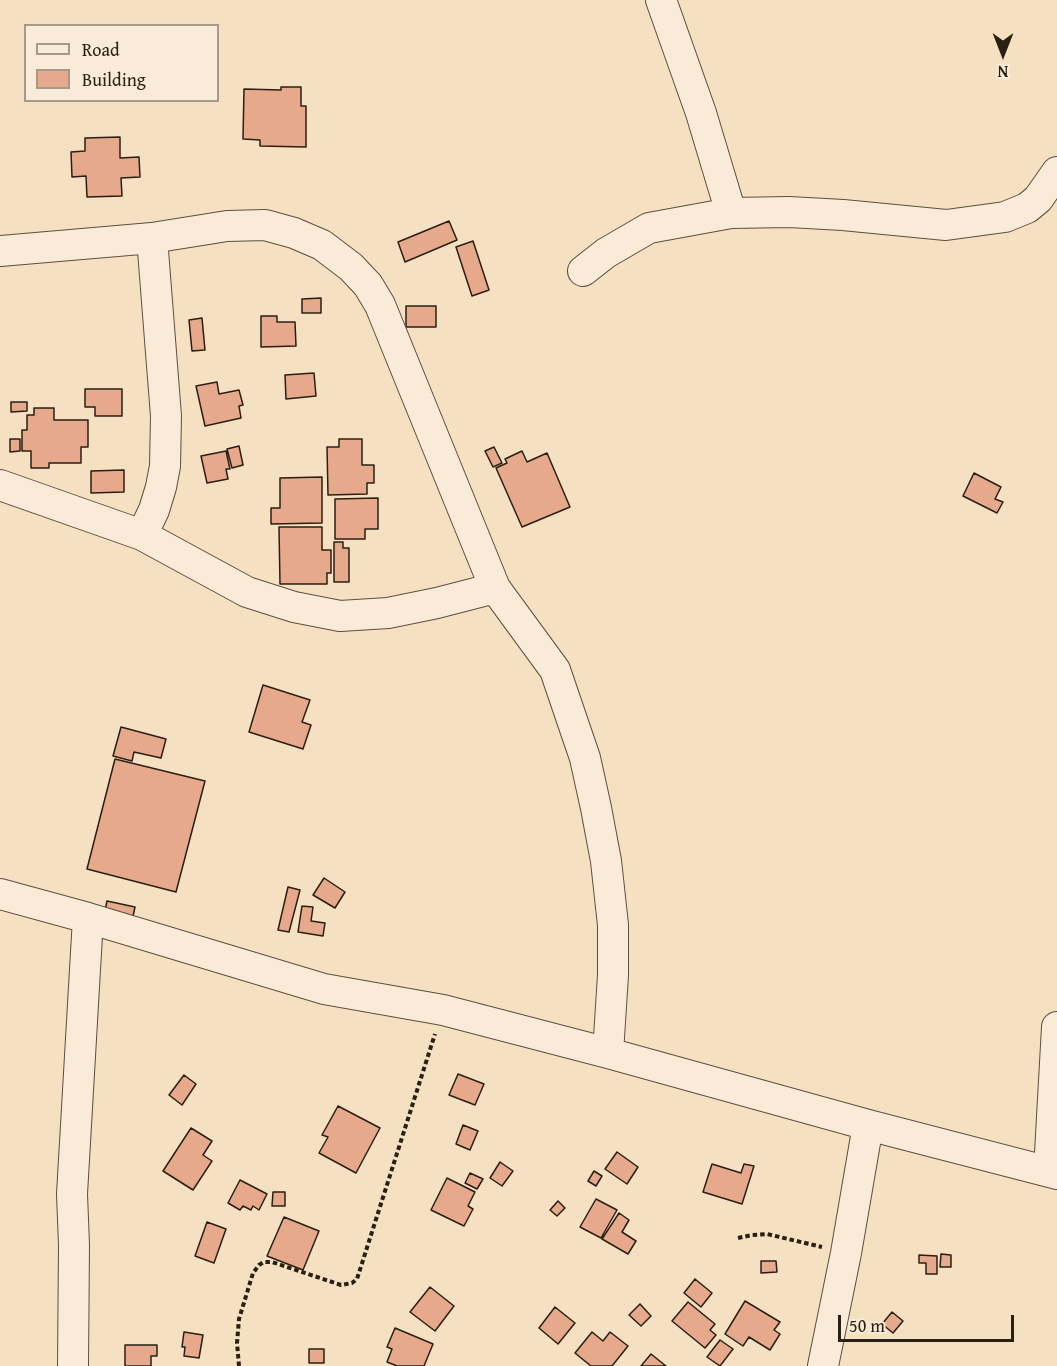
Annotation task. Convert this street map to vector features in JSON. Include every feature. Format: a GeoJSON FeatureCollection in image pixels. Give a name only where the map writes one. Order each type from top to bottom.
{"type":"FeatureCollection","features":[{"type":"Feature","properties":{"kind":"street"},"geometry":{"type":"LineString","coordinates":[[661,0],[701,113],[731,213]]}},
{"type":"Feature","properties":{"kind":"street"},"geometry":{"type":"LineString","coordinates":[[584,270],[606,253],[649,228],[731,213],[789,212],[843,215],[946,225],[1005,217],[1027,208],[1038,199],[1057,172]]}},
{"type":"Feature","properties":{"kind":"street"},"geometry":{"type":"LineString","coordinates":[[0,251],[152,238],[227,226],[265,225],[294,233],[322,245],[351,267],[368,285],[380,305],[495,588],[555,670],[585,758],[606,861],[613,925],[613,975],[608,1053]]}},
{"type":"Feature","properties":{"kind":"street"},"geometry":{"type":"LineString","coordinates":[[142,535],[154,510],[165,466],[166,416],[152,238]]}},
{"type":"Feature","properties":{"kind":"street"},"geometry":{"type":"LineString","coordinates":[[0,485],[142,535],[247,592],[294,606],[340,616],[388,613],[495,588]]}},
{"type":"Feature","properties":{"kind":"street"},"geometry":{"type":"LineString","coordinates":[[0,894],[324,988],[443,1010],[868,1125],[1053,1172],[1057,1027]]}},
{"type":"Feature","properties":{"kind":"street"},"geometry":{"type":"LineString","coordinates":[[73,1366],[72,1194],[88,918]]}},
{"type":"Feature","properties":{"kind":"street"},"geometry":{"type":"LineString","coordinates":[[823,1366],[846,1253],[868,1125]]}},
{"type":"Feature","properties":{"kind":"path"},"geometry":{"type":"LineString","coordinates":[[240,1366],[237,1343],[238,1319],[253,1274],[259,1265],[272,1262],[341,1285],[352,1283],[357,1279],[443,1010]]}},
{"type":"Feature","properties":{"kind":"path"},"geometry":{"type":"LineString","coordinates":[[738,1238],[752,1234],[767,1234],[846,1253]]}},
{"type":"Feature","properties":{"kind":"building"},"geometry":{"type":"Polygon","coordinates":[[[281,87],[301,87],[301,106],[306,106],[306,147],[260,146],[260,140],[243,139],[244,89],[281,90],[281,87]]]}},
{"type":"Feature","properties":{"kind":"building"},"geometry":{"type":"Polygon","coordinates":[[[120,137],[120,158],[139,157],[140,177],[121,178],[122,196],[87,197],[86,176],[72,177],[71,152],[85,151],[85,138],[120,137]]]}},
{"type":"Feature","properties":{"kind":"building"},"geometry":{"type":"Polygon","coordinates":[[[449,221],[457,240],[405,262],[398,242],[449,221]]]}},
{"type":"Feature","properties":{"kind":"building"},"geometry":{"type":"Polygon","coordinates":[[[473,241],[489,290],[472,296],[456,247],[473,241]]]}},
{"type":"Feature","properties":{"kind":"building"},"geometry":{"type":"Polygon","coordinates":[[[321,298],[321,313],[302,313],[302,299],[321,298]]]}},
{"type":"Feature","properties":{"kind":"building"},"geometry":{"type":"Polygon","coordinates":[[[406,306],[436,306],[436,327],[406,327],[406,306]]]}},
{"type":"Feature","properties":{"kind":"building"},"geometry":{"type":"Polygon","coordinates":[[[261,316],[277,316],[277,322],[295,322],[296,346],[261,347],[261,316]]]}},
{"type":"Feature","properties":{"kind":"building"},"geometry":{"type":"Polygon","coordinates":[[[202,318],[205,350],[192,351],[189,320],[202,318]]]}},
{"type":"Feature","properties":{"kind":"building"},"geometry":{"type":"Polygon","coordinates":[[[314,373],[316,396],[286,399],[285,375],[314,373]]]}},
{"type":"Feature","properties":{"kind":"building"},"geometry":{"type":"Polygon","coordinates":[[[217,382],[219,394],[239,390],[243,405],[239,406],[241,418],[205,426],[196,386],[217,382]]]}},
{"type":"Feature","properties":{"kind":"building"},"geometry":{"type":"Polygon","coordinates":[[[85,389],[122,389],[122,416],[95,416],[95,407],[85,407],[85,389]]]}},
{"type":"Feature","properties":{"kind":"building"},"geometry":{"type":"Polygon","coordinates":[[[11,402],[27,402],[27,411],[11,412],[11,402]]]}},
{"type":"Feature","properties":{"kind":"building"},"geometry":{"type":"Polygon","coordinates":[[[34,408],[54,408],[54,420],[88,420],[88,447],[81,447],[81,463],[49,463],[49,468],[31,468],[31,451],[22,451],[22,430],[27,430],[27,415],[34,415],[34,408]]]}},
{"type":"Feature","properties":{"kind":"building"},"geometry":{"type":"Polygon","coordinates":[[[10,439],[20,439],[20,451],[10,452],[10,439]]]}},
{"type":"Feature","properties":{"kind":"building"},"geometry":{"type":"Polygon","coordinates":[[[339,439],[362,439],[362,465],[374,465],[374,483],[367,483],[367,494],[328,495],[327,447],[339,447],[339,439]]]}},
{"type":"Feature","properties":{"kind":"building"},"geometry":{"type":"Polygon","coordinates":[[[239,446],[243,465],[232,468],[227,449],[239,446]]]}},
{"type":"Feature","properties":{"kind":"building"},"geometry":{"type":"Polygon","coordinates":[[[494,447],[502,463],[493,467],[485,451],[494,447]]]}},
{"type":"Feature","properties":{"kind":"building"},"geometry":{"type":"Polygon","coordinates":[[[226,451],[230,469],[226,469],[228,479],[207,483],[201,456],[226,451]]]}},
{"type":"Feature","properties":{"kind":"building"},"geometry":{"type":"Polygon","coordinates":[[[522,451],[527,462],[547,453],[570,507],[522,527],[496,468],[507,463],[505,459],[522,451]]]}},
{"type":"Feature","properties":{"kind":"building"},"geometry":{"type":"Polygon","coordinates":[[[124,470],[124,492],[91,493],[91,471],[124,470]]]}},
{"type":"Feature","properties":{"kind":"building"},"geometry":{"type":"Polygon","coordinates":[[[974,473],[1001,487],[995,499],[1003,502],[997,513],[963,496],[974,473]]]}},
{"type":"Feature","properties":{"kind":"building"},"geometry":{"type":"Polygon","coordinates":[[[322,477],[322,523],[271,524],[271,508],[280,508],[280,478],[322,477]]]}},
{"type":"Feature","properties":{"kind":"building"},"geometry":{"type":"Polygon","coordinates":[[[378,498],[378,529],[365,529],[365,539],[335,539],[335,499],[378,498]]]}},
{"type":"Feature","properties":{"kind":"building"},"geometry":{"type":"Polygon","coordinates":[[[279,527],[322,527],[322,550],[331,550],[331,573],[327,573],[327,584],[280,584],[279,527]]]}},
{"type":"Feature","properties":{"kind":"building"},"geometry":{"type":"Polygon","coordinates":[[[334,542],[343,542],[343,548],[349,548],[349,582],[334,582],[334,542]]]}},
{"type":"Feature","properties":{"kind":"building"},"geometry":{"type":"Polygon","coordinates":[[[263,685],[310,700],[302,722],[311,725],[303,749],[249,732],[263,685]]]}},
{"type":"Feature","properties":{"kind":"building"},"geometry":{"type":"Polygon","coordinates":[[[121,727],[166,739],[161,758],[134,752],[132,761],[113,756],[121,727]]]}},
{"type":"Feature","properties":{"kind":"building"},"geometry":{"type":"Polygon","coordinates":[[[115,759],[205,781],[176,892],[87,869],[115,759]]]}},
{"type":"Feature","properties":{"kind":"building"},"geometry":{"type":"Polygon","coordinates":[[[324,878],[345,892],[335,908],[313,895],[324,878]]]}},
{"type":"Feature","properties":{"kind":"building"},"geometry":{"type":"Polygon","coordinates":[[[288,887],[300,890],[289,932],[278,930],[288,887]]]}},
{"type":"Feature","properties":{"kind":"building"},"geometry":{"type":"Polygon","coordinates":[[[107,901],[135,907],[132,921],[104,915],[107,901]]]}},
{"type":"Feature","properties":{"kind":"building"},"geometry":{"type":"Polygon","coordinates":[[[302,906],[313,907],[311,921],[325,923],[323,936],[298,932],[302,906]]]}},
{"type":"Feature","properties":{"kind":"building"},"geometry":{"type":"Polygon","coordinates":[[[458,1074],[484,1084],[475,1105],[449,1095],[458,1074]]]}},
{"type":"Feature","properties":{"kind":"building"},"geometry":{"type":"Polygon","coordinates":[[[184,1075],[196,1084],[182,1105],[169,1095],[184,1075]]]}},
{"type":"Feature","properties":{"kind":"building"},"geometry":{"type":"Polygon","coordinates":[[[338,1106],[380,1128],[356,1173],[319,1153],[328,1137],[322,1135],[338,1106]]]}},
{"type":"Feature","properties":{"kind":"building"},"geometry":{"type":"Polygon","coordinates":[[[463,1125],[478,1131],[470,1150],[456,1144],[463,1125]]]}},
{"type":"Feature","properties":{"kind":"building"},"geometry":{"type":"Polygon","coordinates":[[[191,1128],[212,1141],[203,1155],[212,1161],[193,1190],[163,1171],[191,1128]]]}},
{"type":"Feature","properties":{"kind":"building"},"geometry":{"type":"Polygon","coordinates":[[[617,1152],[638,1167],[627,1184],[605,1169],[617,1152]]]}},
{"type":"Feature","properties":{"kind":"building"},"geometry":{"type":"Polygon","coordinates":[[[500,1162],[513,1171],[502,1186],[490,1178],[500,1162]]]}},
{"type":"Feature","properties":{"kind":"building"},"geometry":{"type":"Polygon","coordinates":[[[712,1164],[741,1173],[744,1164],[754,1166],[742,1204],[703,1192],[712,1164]]]}},
{"type":"Feature","properties":{"kind":"building"},"geometry":{"type":"Polygon","coordinates":[[[594,1171],[602,1176],[596,1186],[588,1181],[594,1171]]]}},
{"type":"Feature","properties":{"kind":"building"},"geometry":{"type":"Polygon","coordinates":[[[470,1173],[483,1179],[477,1189],[465,1183],[470,1173]]]}},
{"type":"Feature","properties":{"kind":"building"},"geometry":{"type":"Polygon","coordinates":[[[447,1178],[475,1192],[468,1206],[473,1209],[464,1226],[431,1210],[447,1178]]]}},
{"type":"Feature","properties":{"kind":"building"},"geometry":{"type":"Polygon","coordinates":[[[240,1180],[267,1194],[259,1210],[253,1206],[251,1210],[243,1206],[240,1210],[228,1203],[240,1180]]]}},
{"type":"Feature","properties":{"kind":"building"},"geometry":{"type":"Polygon","coordinates":[[[273,1192],[285,1192],[285,1206],[272,1206],[273,1192]]]}},
{"type":"Feature","properties":{"kind":"building"},"geometry":{"type":"Polygon","coordinates":[[[596,1199],[617,1210],[601,1238],[580,1227],[596,1199]]]}},
{"type":"Feature","properties":{"kind":"building"},"geometry":{"type":"Polygon","coordinates":[[[558,1201],[565,1208],[557,1216],[550,1210],[558,1201]]]}},
{"type":"Feature","properties":{"kind":"building"},"geometry":{"type":"Polygon","coordinates":[[[619,1213],[629,1220],[622,1232],[636,1241],[628,1254],[602,1239],[619,1213]]]}},
{"type":"Feature","properties":{"kind":"building"},"geometry":{"type":"Polygon","coordinates":[[[284,1217],[319,1231],[303,1270],[267,1256],[284,1217]]]}},
{"type":"Feature","properties":{"kind":"building"},"geometry":{"type":"Polygon","coordinates":[[[207,1222],[226,1229],[214,1263],[195,1256],[207,1222]]]}},
{"type":"Feature","properties":{"kind":"building"},"geometry":{"type":"Polygon","coordinates":[[[941,1254],[951,1255],[951,1267],[940,1267],[941,1254]]]}},
{"type":"Feature","properties":{"kind":"building"},"geometry":{"type":"Polygon","coordinates":[[[919,1255],[937,1256],[937,1274],[926,1274],[926,1263],[919,1263],[919,1255]]]}},
{"type":"Feature","properties":{"kind":"building"},"geometry":{"type":"Polygon","coordinates":[[[761,1261],[776,1261],[777,1272],[761,1273],[761,1261]]]}},
{"type":"Feature","properties":{"kind":"building"},"geometry":{"type":"Polygon","coordinates":[[[695,1279],[712,1293],[701,1307],[684,1293],[695,1279]]]}},
{"type":"Feature","properties":{"kind":"building"},"geometry":{"type":"Polygon","coordinates":[[[430,1287],[454,1306],[435,1331],[410,1312],[430,1287]]]}},
{"type":"Feature","properties":{"kind":"building"},"geometry":{"type":"Polygon","coordinates":[[[745,1301],[780,1322],[774,1330],[780,1334],[770,1350],[749,1337],[743,1346],[725,1334],[745,1301]]]}},
{"type":"Feature","properties":{"kind":"building"},"geometry":{"type":"Polygon","coordinates":[[[688,1302],[715,1324],[710,1330],[716,1335],[705,1348],[672,1321],[688,1302]]]}},
{"type":"Feature","properties":{"kind":"building"},"geometry":{"type":"Polygon","coordinates":[[[640,1304],[651,1316],[641,1326],[629,1315],[640,1304]]]}},
{"type":"Feature","properties":{"kind":"building"},"geometry":{"type":"Polygon","coordinates":[[[555,1307],[575,1323],[558,1344],[539,1328],[555,1307]]]}},
{"type":"Feature","properties":{"kind":"building"},"geometry":{"type":"Polygon","coordinates":[[[892,1312],[903,1321],[893,1333],[882,1324],[892,1312]]]}},
{"type":"Feature","properties":{"kind":"building"},"geometry":{"type":"Polygon","coordinates":[[[395,1328],[433,1344],[424,1366],[397,1366],[387,1362],[392,1349],[387,1347],[395,1328]]]}},
{"type":"Feature","properties":{"kind":"building"},"geometry":{"type":"Polygon","coordinates":[[[184,1332],[203,1335],[199,1358],[184,1356],[185,1347],[182,1347],[184,1332]]]}},
{"type":"Feature","properties":{"kind":"building"},"geometry":{"type":"Polygon","coordinates":[[[592,1332],[603,1341],[610,1332],[628,1346],[612,1366],[591,1366],[575,1353],[592,1332]]]}},
{"type":"Feature","properties":{"kind":"building"},"geometry":{"type":"Polygon","coordinates":[[[720,1340],[733,1349],[720,1366],[707,1357],[720,1340]]]}},
{"type":"Feature","properties":{"kind":"building"},"geometry":{"type":"Polygon","coordinates":[[[125,1345],[157,1345],[157,1356],[151,1356],[151,1366],[125,1366],[125,1345]]]}},
{"type":"Feature","properties":{"kind":"building"},"geometry":{"type":"Polygon","coordinates":[[[309,1349],[324,1349],[324,1363],[309,1363],[309,1349]]]}},
{"type":"Feature","properties":{"kind":"building"},"geometry":{"type":"Polygon","coordinates":[[[651,1354],[666,1366],[641,1366],[651,1354]]]}}]}
